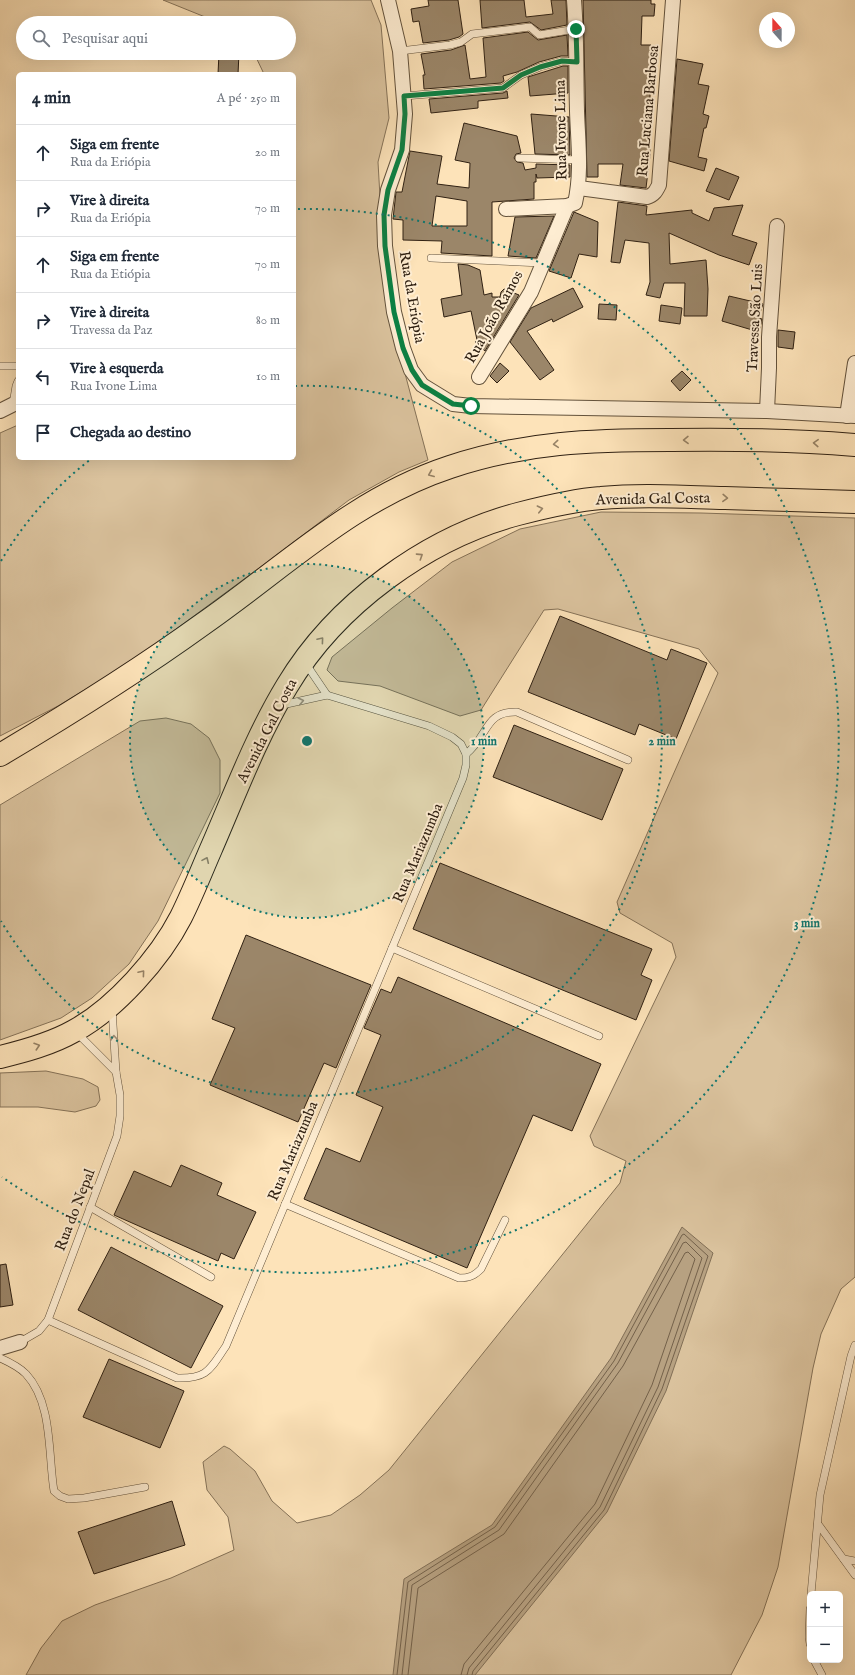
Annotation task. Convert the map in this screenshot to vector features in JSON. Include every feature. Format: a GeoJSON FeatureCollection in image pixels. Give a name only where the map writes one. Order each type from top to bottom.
{"type":"FeatureCollection","features":[{"type":"Feature","properties":{"kind":"main road"},"geometry":{"type":"LineString","coordinates":[[0,755],[70,713],[204,624],[316,538],[353,513],[406,484],[448,467],[493,454],[529,447],[588,441],[739,439],[855,445]]}},
{"type":"Feature","properties":{"kind":"main road","name":"Avenida Gal Costa"},"geometry":{"type":"LineString","coordinates":[[0,1057],[53,1041],[75,1031],[112,1005],[146,968],[181,918],[255,748],[275,706],[289,683],[304,661],[328,632],[352,607],[385,579],[428,551],[473,530],[515,514],[569,502],[602,498],[644,496],[855,502]]}},
{"type":"Feature","properties":{"kind":"street","name":"Rua da Eriópia"},"geometry":{"type":"LineString","coordinates":[[388,0],[400,51],[405,114],[402,150],[388,190],[384,215],[385,246],[394,312],[403,348],[412,370],[422,385],[453,404],[478,406],[767,411]]}},
{"type":"Feature","properties":{"kind":"street","name":"Rua Ivone Lima"},"geometry":{"type":"LineString","coordinates":[[574,0],[580,160],[579,188]]}},
{"type":"Feature","properties":{"kind":"street","name":"Rua Luciana Barbosa"},"geometry":{"type":"LineString","coordinates":[[579,188],[647,197],[652,196],[656,192],[659,185],[673,0]]}},
{"type":"Feature","properties":{"kind":"street"},"geometry":{"type":"LineString","coordinates":[[506,208],[567,206],[576,203],[579,188]]}},
{"type":"Feature","properties":{"kind":"street","name":"Rua João Ramos"},"geometry":{"type":"LineString","coordinates":[[479,378],[531,292],[567,206]]}},
{"type":"Feature","properties":{"kind":"street","name":"Travessa São Luis"},"geometry":{"type":"LineString","coordinates":[[767,411],[769,336],[777,226]]}},
{"type":"Feature","properties":{"kind":"street"},"geometry":{"type":"LineString","coordinates":[[767,411],[851,416],[855,363]]}},
{"type":"Feature","properties":{"kind":"street"},"geometry":{"type":"LineString","coordinates":[[0,411],[16,403]]}},
{"type":"Feature","properties":{"kind":"street"},"geometry":{"type":"LineString","coordinates":[[0,1348],[20,1342]]}},
{"type":"Feature","properties":{"kind":"lane"},"geometry":{"type":"LineString","coordinates":[[400,51],[450,45],[461,42],[472,34],[530,27],[539,34],[576,29]]}},
{"type":"Feature","properties":{"kind":"lane"},"geometry":{"type":"LineString","coordinates":[[404,96],[503,88],[521,75],[540,67],[562,61],[577,62]]}},
{"type":"Feature","properties":{"kind":"lane"},"geometry":{"type":"LineString","coordinates":[[519,158],[580,160]]}},
{"type":"Feature","properties":{"kind":"lane"},"geometry":{"type":"LineString","coordinates":[[432,258],[542,263]]}},
{"type":"Feature","properties":{"kind":"lane"},"geometry":{"type":"LineString","coordinates":[[0,366],[16,366]]}},
{"type":"Feature","properties":{"kind":"lane"},"geometry":{"type":"LineString","coordinates":[[16,386],[16,403]]}},
{"type":"Feature","properties":{"kind":"lane"},"geometry":{"type":"LineString","coordinates":[[304,661],[327,695]]}},
{"type":"Feature","properties":{"kind":"lane"},"geometry":{"type":"LineString","coordinates":[[275,706],[327,695],[429,726],[452,737],[461,744],[466,754],[475,746],[490,721],[497,715],[517,712],[628,760]]}},
{"type":"Feature","properties":{"kind":"lane","name":"Rua Mariazumba"},"geometry":{"type":"LineString","coordinates":[[48,1320],[177,1378],[192,1378],[203,1374],[212,1368],[226,1346],[463,778],[466,765],[466,754]]}},
{"type":"Feature","properties":{"kind":"lane"},"geometry":{"type":"LineString","coordinates":[[392,948],[599,1036]]}},
{"type":"Feature","properties":{"kind":"lane","name":"Rua do Nepal"},"geometry":{"type":"LineString","coordinates":[[20,1342],[39,1331],[48,1320],[117,1136],[120,1116],[120,1095],[116,1072],[112,1005]]}},
{"type":"Feature","properties":{"kind":"lane"},"geometry":{"type":"LineString","coordinates":[[75,1031],[116,1072]]}},
{"type":"Feature","properties":{"kind":"lane"},"geometry":{"type":"LineString","coordinates":[[285,1204],[459,1278],[467,1278],[476,1275],[481,1269],[505,1220]]}},
{"type":"Feature","properties":{"kind":"lane"},"geometry":{"type":"LineString","coordinates":[[90,1207],[211,1277]]}},
{"type":"Feature","properties":{"kind":"lane"},"geometry":{"type":"LineString","coordinates":[[811,1591],[820,1495],[851,1356],[855,1345]]}},
{"type":"Feature","properties":{"kind":"lane"},"geometry":{"type":"LineString","coordinates":[[0,1358],[11,1363],[26,1374],[36,1390],[46,1415],[54,1491],[60,1496],[68,1499],[84,1498],[145,1487]]}},
{"type":"Feature","properties":{"kind":"lane"},"geometry":{"type":"LineString","coordinates":[[818,1524],[855,1575]]}},
{"type":"Feature","properties":{"kind":"lane"},"geometry":{"type":"LineString","coordinates":[[844,1559],[855,1561]]}},
{"type":"Feature","properties":{"kind":"lane"},"geometry":{"type":"LineString","coordinates":[[816,1663],[822,1675]]}},
{"type":"Feature","properties":{"kind":"shaded area"},"geometry":{"type":"Polygon","coordinates":[[[163,0],[371,0],[381,25],[389,118],[378,162],[386,302],[428,460],[399,472],[349,500],[134,660],[58,706],[0,736],[0,433],[16,426],[16,460],[296,460],[296,72],[263,72],[257,60],[296,60],[296,16],[203,16],[163,0]]]}},
{"type":"Feature","properties":{"kind":"shaded area"},"geometry":{"type":"Polygon","coordinates":[[[601,512],[701,513],[855,518],[855,1277],[841,1289],[821,1334],[813,1368],[778,1567],[762,1615],[731,1675],[26,1675],[41,1648],[62,1621],[95,1605],[171,1578],[234,1550],[228,1517],[207,1490],[203,1462],[224,1446],[230,1449],[255,1471],[272,1501],[297,1523],[331,1515],[360,1495],[389,1470],[620,1183],[626,1161],[594,1146],[590,1136],[676,957],[672,943],[620,913],[617,902],[718,673],[699,649],[558,609],[544,610],[481,710],[460,716],[380,686],[338,681],[327,670],[332,657],[452,562],[520,529],[601,512]]]}},
{"type":"Feature","properties":{"kind":"shaded area"},"geometry":{"type":"Polygon","coordinates":[[[166,718],[191,724],[209,738],[220,760],[220,793],[158,921],[129,964],[92,998],[61,1018],[0,1040],[0,805],[140,721],[166,718]]]}},
{"type":"Feature","properties":{"kind":"shaded area"},"geometry":{"type":"Polygon","coordinates":[[[46,1071],[83,1079],[98,1087],[100,1100],[96,1106],[75,1112],[38,1107],[0,1107],[0,1073],[46,1071]]]}},
{"type":"Feature","properties":{"kind":"water"},"geometry":{"type":"Polygon","coordinates":[[[682,1227],[713,1253],[666,1391],[607,1512],[475,1675],[393,1675],[404,1579],[492,1525],[611,1358],[682,1227]]]}},
{"type":"Feature","properties":{"kind":"building"},"geometry":{"type":"Polygon","coordinates":[[[428,0],[458,0],[463,34],[449,40],[423,43],[419,21],[413,22],[411,9],[429,6],[428,0]]]}},
{"type":"Feature","properties":{"kind":"building"},"geometry":{"type":"Polygon","coordinates":[[[480,0],[524,0],[526,17],[553,14],[551,0],[566,0],[567,25],[541,30],[530,22],[482,28],[480,0]]]}},
{"type":"Feature","properties":{"kind":"building"},"geometry":{"type":"Polygon","coordinates":[[[583,0],[651,0],[651,4],[655,4],[654,16],[642,16],[641,45],[651,45],[650,155],[646,188],[620,185],[623,164],[598,164],[598,177],[587,177],[583,0]]]}},
{"type":"Feature","properties":{"kind":"building"},"geometry":{"type":"Polygon","coordinates":[[[528,32],[538,40],[567,35],[568,56],[561,56],[539,62],[517,72],[503,76],[504,81],[501,83],[424,89],[423,75],[425,75],[421,54],[451,50],[465,45],[470,79],[486,77],[483,38],[528,32]]]}},
{"type":"Feature","properties":{"kind":"building"},"geometry":{"type":"Polygon","coordinates":[[[677,59],[703,64],[698,84],[709,86],[703,114],[709,116],[706,128],[704,128],[698,157],[707,159],[704,171],[669,161],[677,59]]]}},
{"type":"Feature","properties":{"kind":"building"},"geometry":{"type":"Polygon","coordinates":[[[219,60],[239,60],[238,72],[218,72],[219,60]]]}},
{"type":"Feature","properties":{"kind":"building"},"geometry":{"type":"Polygon","coordinates":[[[563,66],[568,66],[568,93],[530,96],[528,77],[563,66]]]}},
{"type":"Feature","properties":{"kind":"building"},"geometry":{"type":"Polygon","coordinates":[[[507,91],[508,98],[478,101],[478,108],[431,113],[429,99],[503,93],[507,91]]]}},
{"type":"Feature","properties":{"kind":"building"},"geometry":{"type":"Polygon","coordinates":[[[531,114],[569,117],[570,155],[535,154],[531,114]]]}},
{"type":"Feature","properties":{"kind":"building"},"geometry":{"type":"Polygon","coordinates":[[[464,123],[517,136],[521,153],[516,154],[514,158],[517,162],[523,163],[525,170],[536,168],[536,164],[570,165],[570,177],[537,178],[536,174],[536,182],[534,182],[534,199],[492,202],[492,256],[441,253],[442,241],[403,240],[403,220],[393,219],[396,192],[402,192],[410,151],[442,156],[437,184],[469,188],[470,163],[455,160],[464,123]],[[436,196],[432,226],[467,226],[467,201],[436,196]]]}},
{"type":"Feature","properties":{"kind":"building"},"geometry":{"type":"Polygon","coordinates":[[[716,168],[739,177],[729,200],[706,191],[716,168]]]}},
{"type":"Feature","properties":{"kind":"building"},"geometry":{"type":"Polygon","coordinates":[[[618,202],[647,206],[646,215],[692,210],[692,213],[709,221],[714,208],[743,205],[732,235],[757,243],[749,265],[719,255],[669,233],[670,264],[706,260],[708,289],[707,316],[684,316],[685,283],[664,283],[660,298],[646,295],[650,282],[649,243],[625,240],[620,263],[611,262],[618,202]]]}},
{"type":"Feature","properties":{"kind":"building"},"geometry":{"type":"Polygon","coordinates":[[[574,212],[598,222],[597,257],[579,254],[571,278],[549,271],[574,212]]]}},
{"type":"Feature","properties":{"kind":"building"},"geometry":{"type":"Polygon","coordinates":[[[554,216],[536,258],[508,256],[515,217],[554,216]]]}},
{"type":"Feature","properties":{"kind":"building"},"geometry":{"type":"Polygon","coordinates":[[[458,264],[468,265],[480,270],[484,295],[492,293],[492,297],[500,297],[501,292],[504,289],[519,295],[485,351],[475,342],[477,340],[471,311],[444,317],[441,299],[462,295],[458,264]]]}},
{"type":"Feature","properties":{"kind":"building"},"geometry":{"type":"Polygon","coordinates":[[[573,288],[583,307],[553,322],[552,319],[527,331],[554,370],[540,380],[510,342],[531,308],[573,288]]]}},
{"type":"Feature","properties":{"kind":"building"},"geometry":{"type":"Polygon","coordinates":[[[729,296],[763,304],[758,318],[762,319],[759,332],[722,321],[729,296]]]}},
{"type":"Feature","properties":{"kind":"building"},"geometry":{"type":"Polygon","coordinates":[[[599,304],[617,305],[616,320],[598,319],[599,304]]]}},
{"type":"Feature","properties":{"kind":"building"},"geometry":{"type":"Polygon","coordinates":[[[661,305],[682,308],[680,324],[659,321],[661,305]]]}},
{"type":"Feature","properties":{"kind":"building"},"geometry":{"type":"Polygon","coordinates":[[[778,330],[795,332],[793,349],[778,347],[778,330]]]}},
{"type":"Feature","properties":{"kind":"building"},"geometry":{"type":"Polygon","coordinates":[[[500,363],[509,371],[497,383],[490,376],[500,363]]]}},
{"type":"Feature","properties":{"kind":"building"},"geometry":{"type":"Polygon","coordinates":[[[682,371],[691,380],[680,391],[671,381],[682,371]]]}},
{"type":"Feature","properties":{"kind":"building"},"geometry":{"type":"Polygon","coordinates":[[[560,616],[667,660],[671,649],[707,663],[676,739],[639,724],[635,735],[528,692],[560,616]]]}},
{"type":"Feature","properties":{"kind":"building"},"geometry":{"type":"Polygon","coordinates":[[[514,725],[623,769],[602,820],[493,777],[514,725]]]}},
{"type":"Feature","properties":{"kind":"building"},"geometry":{"type":"Polygon","coordinates":[[[440,863],[652,949],[641,975],[652,980],[636,1020],[413,929],[440,863]]]}},
{"type":"Feature","properties":{"kind":"building"},"geometry":{"type":"Polygon","coordinates":[[[246,935],[371,985],[336,1068],[324,1063],[298,1122],[210,1085],[235,1028],[212,1019],[246,935]]]}},
{"type":"Feature","properties":{"kind":"building"},"geometry":{"type":"Polygon","coordinates":[[[398,977],[601,1064],[572,1131],[533,1115],[467,1268],[304,1199],[326,1148],[360,1162],[383,1107],[356,1095],[381,1035],[364,1028],[381,989],[391,993],[398,977]]]}},
{"type":"Feature","properties":{"kind":"building"},"geometry":{"type":"Polygon","coordinates":[[[181,1165],[222,1183],[217,1195],[256,1212],[234,1259],[221,1253],[218,1261],[114,1215],[134,1171],[171,1187],[181,1165]]]}},
{"type":"Feature","properties":{"kind":"building"},"geometry":{"type":"Polygon","coordinates":[[[111,1247],[223,1306],[191,1368],[78,1310],[111,1247]]]}},
{"type":"Feature","properties":{"kind":"building"},"geometry":{"type":"Polygon","coordinates":[[[6,1264],[13,1305],[0,1307],[0,1265],[6,1264]]]}},
{"type":"Feature","properties":{"kind":"building"},"geometry":{"type":"Polygon","coordinates":[[[109,1359],[184,1391],[160,1448],[83,1417],[109,1359]]]}},
{"type":"Feature","properties":{"kind":"building"},"geometry":{"type":"Polygon","coordinates":[[[172,1501],[185,1545],[94,1574],[78,1532],[172,1501]]]}},
{"type":"Feature","properties":{"kind":"route"},"geometry":{"type":"LineString","coordinates":[[471,406],[453,404],[431,392],[422,385],[412,370],[403,348],[394,312],[385,246],[384,215],[388,190],[402,150],[405,114],[404,96],[503,88],[521,75],[540,67],[562,61],[577,62],[576,29]]}}]}
